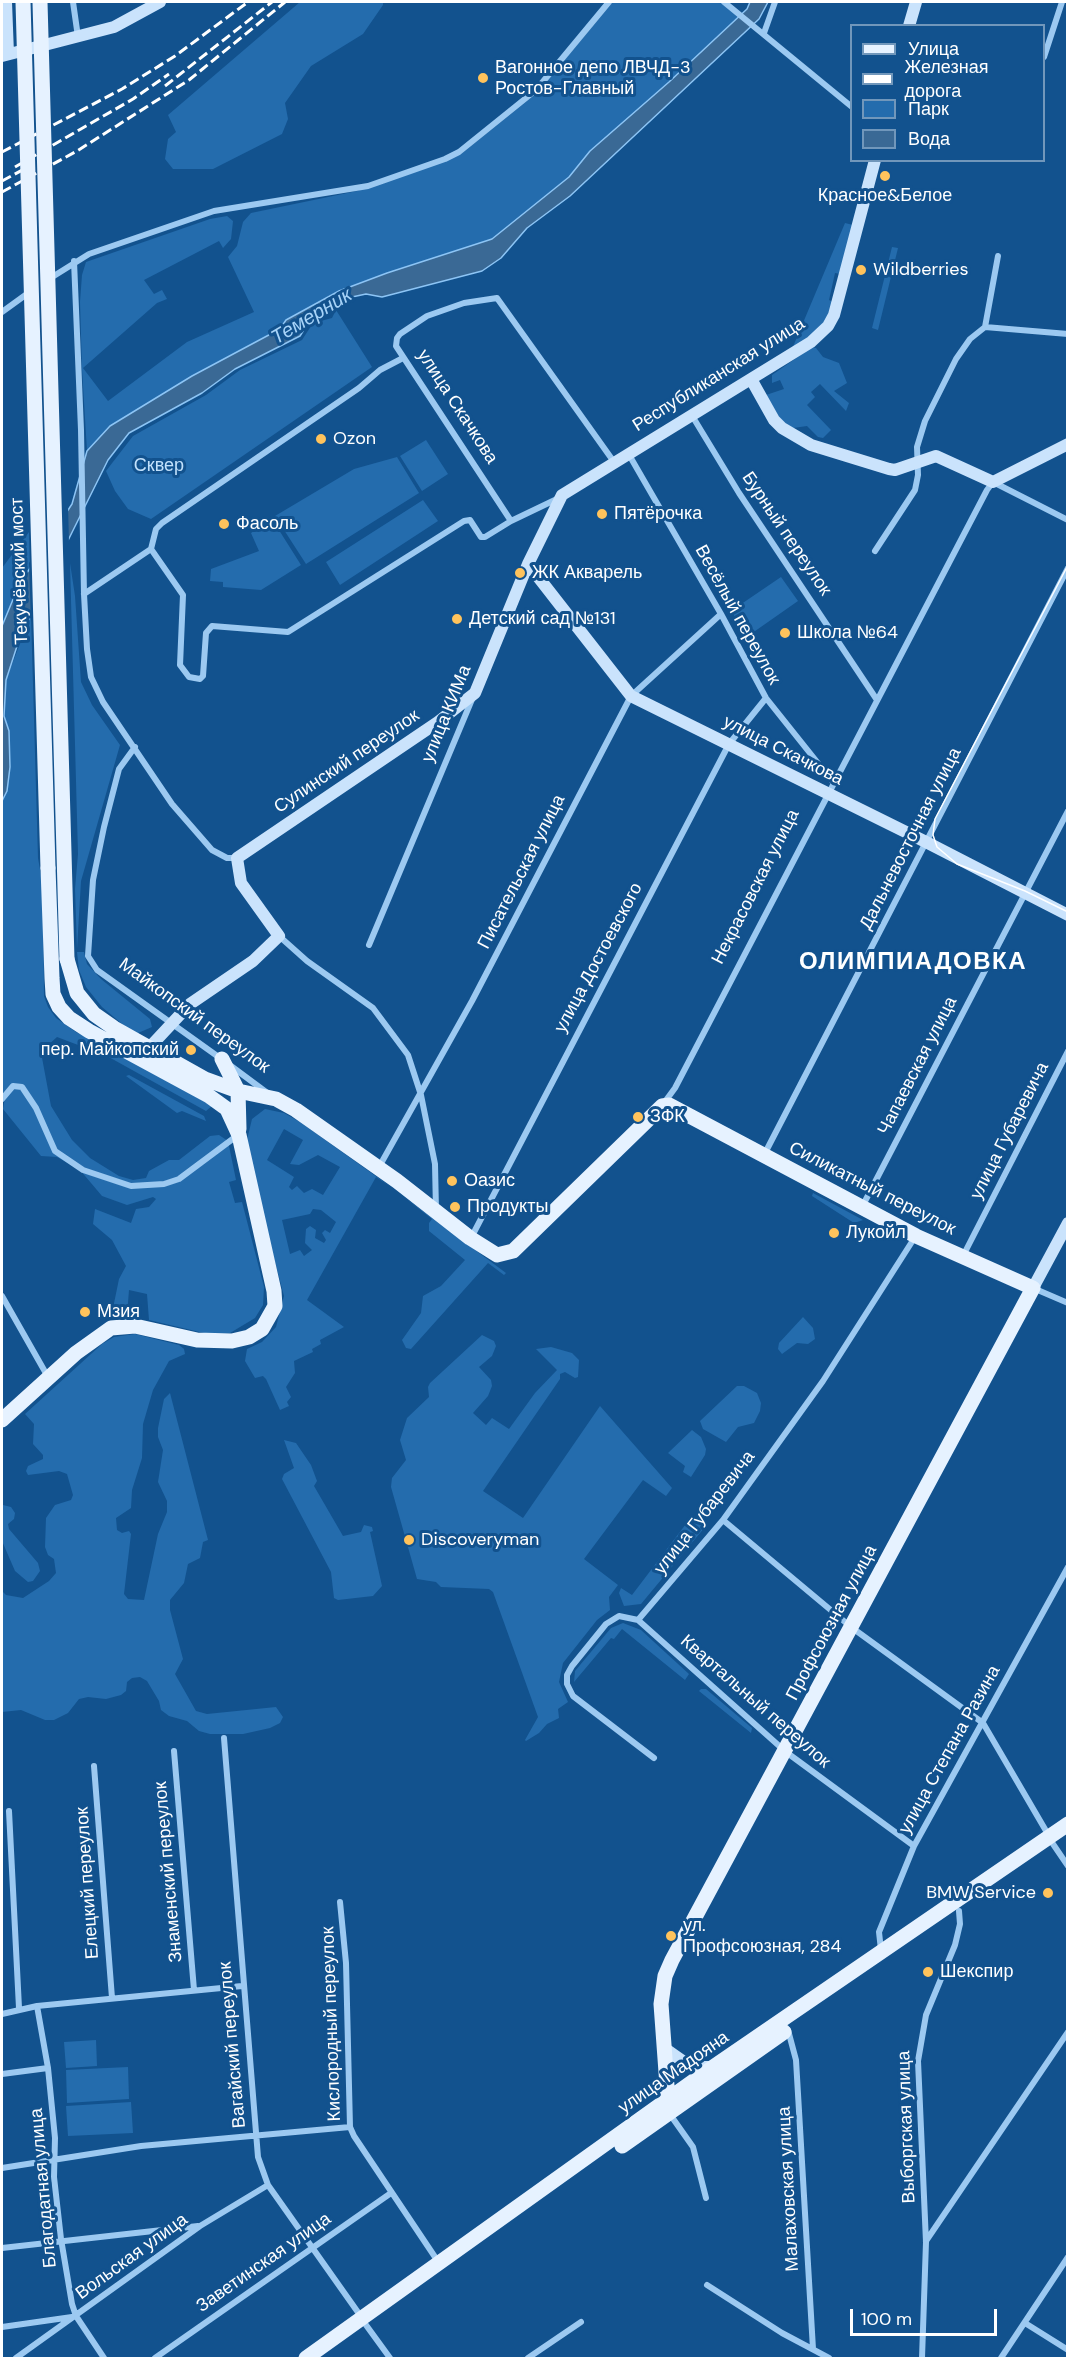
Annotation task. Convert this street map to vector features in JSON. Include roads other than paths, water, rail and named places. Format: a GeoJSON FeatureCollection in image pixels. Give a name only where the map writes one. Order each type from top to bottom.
{"type":"FeatureCollection","features":[{"type":"Feature","properties":{"kind":"main road","name":"Текучёвский мост"},"geometry":{"type":"LineString","coordinates":[[23,2],[53,994],[69,1018],[211,1097]]}},
{"type":"Feature","properties":{"kind":"main road","name":"Текучёвский мост"},"geometry":{"type":"LineString","coordinates":[[40,2],[67,959]]}},
{"type":"Feature","properties":{"kind":"main road","name":"Майкопский переулок"},"geometry":{"type":"LineString","coordinates":[[67,959],[77,993],[85,1005],[107,1024],[148,1049],[231,1088],[276,1099],[307,1116],[491,1253]]}},
{"type":"Feature","properties":{"kind":"main road"},"geometry":{"type":"LineString","coordinates":[[2,1420],[99,1334],[117,1326],[135,1326],[197,1340],[228,1342],[252,1336],[265,1325],[273,1313],[274,1291],[239,1135],[231,1088],[222,1059]]}},
{"type":"Feature","properties":{"kind":"main road"},"geometry":{"type":"LineString","coordinates":[[211,1097],[231,1088]]}},
{"type":"Feature","properties":{"kind":"main road"},"geometry":{"type":"LineString","coordinates":[[211,1097],[227,1109],[239,1135]]}},
{"type":"Feature","properties":{"kind":"main road"},"geometry":{"type":"LineString","coordinates":[[239,1135],[246,1113],[252,1106],[259,1102],[276,1099]]}},
{"type":"Feature","properties":{"kind":"main road","name":"Силикатный переулок"},"geometry":{"type":"LineString","coordinates":[[662,1106],[674,1106],[916,1236],[1033,1288]]}},
{"type":"Feature","properties":{"kind":"main road","name":"Некрасовская улица"},"geometry":{"type":"LineString","coordinates":[[491,1253],[502,1255],[513,1251],[662,1106]]}},
{"type":"Feature","properties":{"kind":"main road","name":"Профсоюзная улица"},"geometry":{"type":"LineString","coordinates":[[669,2106],[661,2004],[668,1968],[786,1752],[1033,1288]]}},
{"type":"Feature","properties":{"kind":"main road","name":"улица Мадояна"},"geometry":{"type":"LineString","coordinates":[[319,2358],[439,2264],[959,1911],[1051,1841],[1068,1824]]}},
{"type":"Feature","properties":{"kind":"main road","name":"улица Мадояна"},"geometry":{"type":"LineString","coordinates":[[306,2358],[364,2322],[669,2106],[713,2067],[1051,1841],[1068,1835]]}},
{"type":"Feature","properties":{"kind":"street"},"geometry":{"type":"LineString","coordinates":[[6,2],[5,55],[114,27],[159,2]]}},
{"type":"Feature","properties":{"kind":"street"},"geometry":{"type":"LineString","coordinates":[[73,2],[78,38]]}},
{"type":"Feature","properties":{"kind":"street"},"geometry":{"type":"LineString","coordinates":[[2,312],[74,261],[214,211],[368,186],[459,152],[536,90],[609,2]]}},
{"type":"Feature","properties":{"kind":"street"},"geometry":{"type":"LineString","coordinates":[[724,2],[850,105]]}},
{"type":"Feature","properties":{"kind":"street"},"geometry":{"type":"LineString","coordinates":[[764,33],[775,2]]}},
{"type":"Feature","properties":{"kind":"street"},"geometry":{"type":"LineString","coordinates":[[910,24],[916,2]]}},
{"type":"Feature","properties":{"kind":"street"},"geometry":{"type":"LineString","coordinates":[[1045,54],[1062,2]]}},
{"type":"Feature","properties":{"kind":"street","name":"Республиканская улица"},"geometry":{"type":"LineString","coordinates":[[151,549],[183,595],[180,665],[189,677],[200,679],[203,676],[206,633],[212,626],[288,632],[464,521],[472,522],[483,538],[510,521],[560,498],[628,453],[811,342],[828,326],[834,315],[874,162]]}},
{"type":"Feature","properties":{"kind":"street"},"geometry":{"type":"LineString","coordinates":[[875,551],[915,490],[918,475],[919,435],[951,369],[970,339],[985,327],[998,256]]}},
{"type":"Feature","properties":{"kind":"street"},"geometry":{"type":"LineString","coordinates":[[74,261],[81,430],[84,594],[91,677],[103,702],[172,804],[212,850],[227,858],[237,858],[241,883],[279,936],[307,961],[374,1008],[408,1055],[421,1095],[435,1164],[436,1211]]}},
{"type":"Feature","properties":{"kind":"street","name":"улица Скачкова"},"geometry":{"type":"LineString","coordinates":[[510,521],[403,358],[396,341],[400,334],[437,311],[496,298],[614,462]]}},
{"type":"Feature","properties":{"kind":"street"},"geometry":{"type":"LineString","coordinates":[[985,327],[1068,334]]}},
{"type":"Feature","properties":{"kind":"street"},"geometry":{"type":"LineString","coordinates":[[84,594],[151,549],[156,529],[162,523],[359,388],[380,370],[403,358]]}},
{"type":"Feature","properties":{"kind":"street"},"geometry":{"type":"LineString","coordinates":[[751,379],[774,420],[803,442],[889,469],[931,456],[941,457],[1068,520]]}},
{"type":"Feature","properties":{"kind":"street","name":"Бурный переулок"},"geometry":{"type":"LineString","coordinates":[[691,414],[740,494],[877,700]]}},
{"type":"Feature","properties":{"kind":"street"},"geometry":{"type":"LineString","coordinates":[[993,482],[1068,444]]}},
{"type":"Feature","properties":{"kind":"street","name":"Весёлый переулок"},"geometry":{"type":"LineString","coordinates":[[628,453],[721,614],[766,698],[830,788]]}},
{"type":"Feature","properties":{"kind":"street","name":"Некрасовская улица"},"geometry":{"type":"LineString","coordinates":[[662,1106],[675,1088],[830,788],[993,482]]}},
{"type":"Feature","properties":{"kind":"street","name":"улица КИМа"},"geometry":{"type":"LineString","coordinates":[[369,945],[386,912],[411,842],[528,564],[560,498]]}},
{"type":"Feature","properties":{"kind":"street","name":"улица Скачкова"},"geometry":{"type":"LineString","coordinates":[[528,564],[631,696],[729,744],[830,788],[926,842],[1068,915]]}},
{"type":"Feature","properties":{"kind":"street","name":"Дальневосточная улица"},"geometry":{"type":"LineString","coordinates":[[764,1156],[1068,568]]}},
{"type":"Feature","properties":{"kind":"street","name":"Писательская улица"},"geometry":{"type":"LineString","coordinates":[[379,1168],[472,1001],[631,696],[721,614]]}},
{"type":"Feature","properties":{"kind":"street","name":"Сулинский переулок"},"geometry":{"type":"LineString","coordinates":[[237,858],[438,722],[475,693]]}},
{"type":"Feature","properties":{"kind":"street","name":"улица Достоевского"},"geometry":{"type":"LineString","coordinates":[[471,1238],[729,744],[766,698]]}},
{"type":"Feature","properties":{"kind":"street","name":"Майкопский переулок"},"geometry":{"type":"LineString","coordinates":[[135,747],[120,769],[93,880],[87,939],[91,963],[170,1024],[276,1099]]}},
{"type":"Feature","properties":{"kind":"street","name":"Чапаевская улица"},"geometry":{"type":"LineString","coordinates":[[862,1208],[1068,811]]}},
{"type":"Feature","properties":{"kind":"street"},"geometry":{"type":"LineString","coordinates":[[148,1049],[190,1004],[253,961],[279,936]]}},
{"type":"Feature","properties":{"kind":"street","name":"улица Губаревича"},"geometry":{"type":"LineString","coordinates":[[962,1257],[1068,1051]]}},
{"type":"Feature","properties":{"kind":"street"},"geometry":{"type":"LineString","coordinates":[[2,1099],[12,1086],[22,1087],[36,1108],[55,1151],[84,1170],[130,1186],[164,1184],[179,1179],[239,1135]]}},
{"type":"Feature","properties":{"kind":"street","name":"Профсоюзная улица"},"geometry":{"type":"LineString","coordinates":[[1033,1288],[1068,1223]]}},
{"type":"Feature","properties":{"kind":"street","name":"улица Губаревича"},"geometry":{"type":"LineString","coordinates":[[638,1620],[723,1520],[823,1382],[916,1236]]}},
{"type":"Feature","properties":{"kind":"street","name":"Силикатный переулок"},"geometry":{"type":"LineString","coordinates":[[1033,1288],[1068,1303]]}},
{"type":"Feature","properties":{"kind":"street"},"geometry":{"type":"LineString","coordinates":[[2,1296],[49,1378]]}},
{"type":"Feature","properties":{"kind":"street"},"geometry":{"type":"LineString","coordinates":[[723,1520],[851,1628],[983,1723],[1051,1841],[1068,1866]]}},
{"type":"Feature","properties":{"kind":"street","name":"улица Степана Разина"},"geometry":{"type":"LineString","coordinates":[[882,1953],[879,1932],[914,1846],[1068,1567]]}},
{"type":"Feature","properties":{"kind":"street"},"geometry":{"type":"LineString","coordinates":[[638,1620],[625,1615],[606,1624],[572,1666],[567,1675],[567,1684],[573,1696],[654,1758]]}},
{"type":"Feature","properties":{"kind":"street","name":"Квартальный переулок"},"geometry":{"type":"LineString","coordinates":[[638,1620],[786,1752],[914,1846]]}},
{"type":"Feature","properties":{"kind":"street","name":"Вагайский переулок"},"geometry":{"type":"LineString","coordinates":[[224,1738],[242,1986],[259,2164],[268,2185],[390,2358]]}},
{"type":"Feature","properties":{"kind":"street","name":"Знаменский переулок"},"geometry":{"type":"LineString","coordinates":[[174,1751],[194,1990]]}},
{"type":"Feature","properties":{"kind":"street","name":"Елецкий переулок"},"geometry":{"type":"LineString","coordinates":[[94,1766],[112,1998]]}},
{"type":"Feature","properties":{"kind":"street"},"geometry":{"type":"LineString","coordinates":[[9,1811],[19,2008]]}},
{"type":"Feature","properties":{"kind":"street","name":"Кислородный переулок"},"geometry":{"type":"LineString","coordinates":[[340,1902],[346,1964],[350,2127],[439,2264]]}},
{"type":"Feature","properties":{"kind":"street","name":"Выборгская улица"},"geometry":{"type":"LineString","coordinates":[[922,2358],[926,2242],[918,2061],[926,2015],[955,1945],[960,1924],[959,1911]]}},
{"type":"Feature","properties":{"kind":"street"},"geometry":{"type":"LineString","coordinates":[[2,2014],[19,2008],[242,1986]]}},
{"type":"Feature","properties":{"kind":"street","name":"Благодатная улица"},"geometry":{"type":"LineString","coordinates":[[38,2006],[48,2068],[61,2240],[76,2316],[104,2358]]}},
{"type":"Feature","properties":{"kind":"street","name":"Малаховская улица"},"geometry":{"type":"LineString","coordinates":[[788,2029],[796,2071],[813,2349]]}},
{"type":"Feature","properties":{"kind":"street","name":"Выборгская улица"},"geometry":{"type":"LineString","coordinates":[[926,2242],[1068,2032]]}},
{"type":"Feature","properties":{"kind":"street"},"geometry":{"type":"LineString","coordinates":[[664,2048],[691,2067],[713,2067]]}},
{"type":"Feature","properties":{"kind":"street"},"geometry":{"type":"LineString","coordinates":[[2,2074],[48,2068]]}},
{"type":"Feature","properties":{"kind":"street"},"geometry":{"type":"LineString","coordinates":[[669,2106],[693,2147],[706,2198]]}},
{"type":"Feature","properties":{"kind":"street"},"geometry":{"type":"LineString","coordinates":[[2,2168],[141,2146],[350,2127]]}},
{"type":"Feature","properties":{"kind":"street","name":"Вольская улица"},"geometry":{"type":"LineString","coordinates":[[16,2358],[200,2226],[268,2185]]}},
{"type":"Feature","properties":{"kind":"street","name":"Заветинская улица"},"geometry":{"type":"LineString","coordinates":[[155,2358],[391,2193]]}},
{"type":"Feature","properties":{"kind":"street"},"geometry":{"type":"LineString","coordinates":[[2,2248],[200,2226]]}},
{"type":"Feature","properties":{"kind":"street"},"geometry":{"type":"LineString","coordinates":[[1001,2358],[1068,2257]]}},
{"type":"Feature","properties":{"kind":"street"},"geometry":{"type":"LineString","coordinates":[[707,2285],[782,2334],[829,2358]]}},
{"type":"Feature","properties":{"kind":"street"},"geometry":{"type":"LineString","coordinates":[[2,2327],[76,2316]]}},
{"type":"Feature","properties":{"kind":"street"},"geometry":{"type":"LineString","coordinates":[[528,2358],[581,2322]]}},
{"type":"Feature","properties":{"kind":"street"},"geometry":{"type":"LineString","coordinates":[[1025,2323],[1068,2350]]}},
{"type":"Feature","properties":{"kind":"water","name":"Темерник"},"geometry":{"type":"Polygon","coordinates":[[[750,2],[768,2],[759,19],[570,196],[527,228],[501,258],[482,271],[382,297],[366,294],[338,300],[329,314],[310,320],[300,336],[235,369],[202,393],[129,433],[108,460],[20,637],[6,680],[4,716],[9,731],[10,767],[7,791],[2,801],[2,626],[19,585],[72,504],[87,451],[110,426],[192,376],[280,329],[286,320],[339,291],[492,239],[569,177],[590,151],[669,82],[747,9],[750,2]]]}},
{"type":"Feature","properties":{"kind":"tram line"},"geometry":{"type":"LineString","coordinates":[[1068,565],[935,819],[933,835],[937,847],[957,864],[1025,891],[1068,912]]}},
{"type":"Feature","properties":{"kind":"railway"},"geometry":{"type":"LineString","coordinates":[[2,152],[122,89],[175,56],[248,2]]}},
{"type":"Feature","properties":{"kind":"railway"},"geometry":{"type":"LineString","coordinates":[[165,86],[272,2]]}},
{"type":"Feature","properties":{"kind":"railway"},"geometry":{"type":"LineString","coordinates":[[2,192],[77,151],[189,80],[285,2]]}},
{"type":"Feature","properties":{"kind":"railway"},"geometry":{"type":"LineString","coordinates":[[15,167],[133,99],[169,74]]}},
{"type":"Feature","properties":{"kind":"railway"},"geometry":{"type":"LineString","coordinates":[[2,181],[28,167]]}},
{"type":"Feature","properties":{"kind":"place","name":"Вагонное депо ЛВЧД-3 Ростов-Главный"},"geometry":{"type":"Point","coordinates":[483,78]}},
{"type":"Feature","properties":{"kind":"place","name":"Красное&Белое"},"geometry":{"type":"Point","coordinates":[885,176]}},
{"type":"Feature","properties":{"kind":"place","name":"Wildberries"},"geometry":{"type":"Point","coordinates":[861,270]}},
{"type":"Feature","properties":{"kind":"place","name":"Ozon"},"geometry":{"type":"Point","coordinates":[321,439]}},
{"type":"Feature","properties":{"kind":"place","name":"Пятёрочка"},"geometry":{"type":"Point","coordinates":[602,514]}},
{"type":"Feature","properties":{"kind":"place","name":"Фасоль"},"geometry":{"type":"Point","coordinates":[224,524]}},
{"type":"Feature","properties":{"kind":"place","name":"ЖК Акварель"},"geometry":{"type":"Point","coordinates":[520,573]}},
{"type":"Feature","properties":{"kind":"place","name":"Детский сад №131"},"geometry":{"type":"Point","coordinates":[457,619]}},
{"type":"Feature","properties":{"kind":"place","name":"Школа №64"},"geometry":{"type":"Point","coordinates":[785,633]}},
{"type":"Feature","properties":{"kind":"place","name":"пер. Майкопский"},"geometry":{"type":"Point","coordinates":[191,1050]}},
{"type":"Feature","properties":{"kind":"place","name":"ЗФК"},"geometry":{"type":"Point","coordinates":[638,1117]}},
{"type":"Feature","properties":{"kind":"place","name":"Оазис"},"geometry":{"type":"Point","coordinates":[452,1181]}},
{"type":"Feature","properties":{"kind":"place","name":"Продукты"},"geometry":{"type":"Point","coordinates":[455,1207]}},
{"type":"Feature","properties":{"kind":"place","name":"Лукойл"},"geometry":{"type":"Point","coordinates":[834,1233]}},
{"type":"Feature","properties":{"kind":"place","name":"Мзия"},"geometry":{"type":"Point","coordinates":[85,1312]}},
{"type":"Feature","properties":{"kind":"place","name":"Discoveryman"},"geometry":{"type":"Point","coordinates":[409,1540]}},
{"type":"Feature","properties":{"kind":"place","name":"BMW Service"},"geometry":{"type":"Point","coordinates":[1048,1893]}},
{"type":"Feature","properties":{"kind":"place","name":"ул. Профсоюзная, 284"},"geometry":{"type":"Point","coordinates":[671,1936]}},
{"type":"Feature","properties":{"kind":"place","name":"Шекспир"},"geometry":{"type":"Point","coordinates":[928,1972]}},
{"type":"Feature","properties":{"kind":"district","name":"ОЛИМПИАДОВКА"},"geometry":{"type":"Point","coordinates":[913,963]}},
{"type":"Feature","properties":{"kind":"park label","name":"Сквер"},"geometry":{"type":"Point","coordinates":[159,466]}}]}
